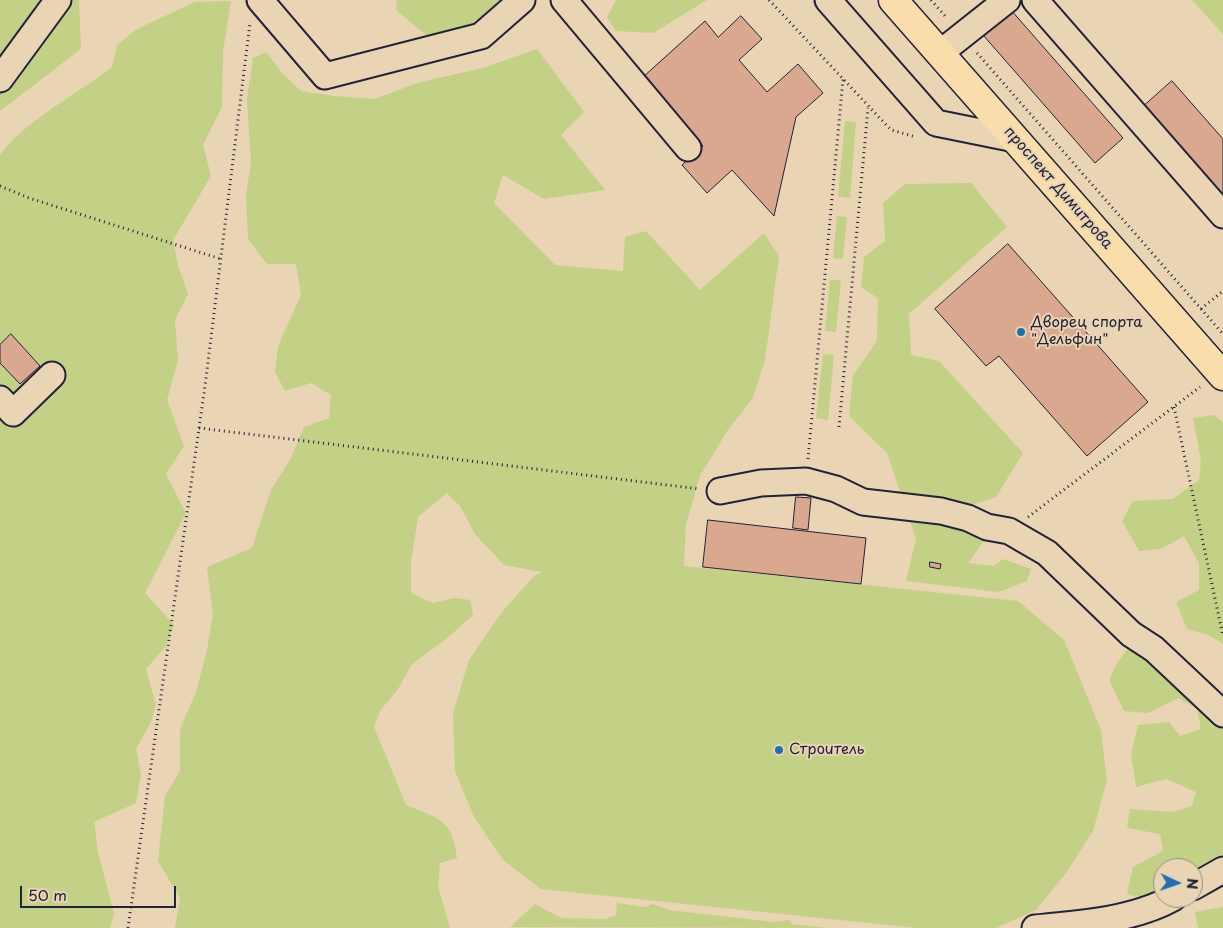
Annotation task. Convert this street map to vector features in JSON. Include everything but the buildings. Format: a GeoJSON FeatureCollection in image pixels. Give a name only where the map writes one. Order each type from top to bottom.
{"type":"FeatureCollection","features":[{"type":"Feature","properties":{"kind":"main road","name":"проспект Димитрова"},"geometry":{"type":"LineString","coordinates":[[893,0],[1015,139],[1212,381]]}},
{"type":"Feature","properties":{"kind":"lane"},"geometry":{"type":"LineString","coordinates":[[0,79],[58,0]]}},
{"type":"Feature","properties":{"kind":"lane"},"geometry":{"type":"LineString","coordinates":[[255,10],[324,76],[481,36],[522,0]]}},
{"type":"Feature","properties":{"kind":"lane"},"geometry":{"type":"LineString","coordinates":[[564,0],[688,148]]}},
{"type":"Feature","properties":{"kind":"lane"},"geometry":{"type":"LineString","coordinates":[[828,0],[936,123],[1015,139]]}},
{"type":"Feature","properties":{"kind":"lane"},"geometry":{"type":"LineString","coordinates":[[940,53],[1007,0]]}},
{"type":"Feature","properties":{"kind":"lane"},"geometry":{"type":"LineString","coordinates":[[1035,0],[1223,216]]}},
{"type":"Feature","properties":{"kind":"lane"},"geometry":{"type":"LineString","coordinates":[[0,399],[13,413],[52,375]]}},
{"type":"Feature","properties":{"kind":"lane"},"geometry":{"type":"LineString","coordinates":[[720,492],[761,483],[806,481],[836,489],[863,502],[941,511],[968,518],[987,526],[1009,530],[1047,553],[1131,634],[1154,649],[1223,714]]}},
{"type":"Feature","properties":{"kind":"lane"},"geometry":{"type":"LineString","coordinates":[[1203,881],[1223,870]]}},
{"type":"Feature","properties":{"kind":"lane"},"geometry":{"type":"LineString","coordinates":[[1035,928],[1097,922],[1153,907]]}},
{"type":"Feature","properties":{"kind":"path"},"geometry":{"type":"LineString","coordinates":[[769,0],[891,130],[919,137]]}},
{"type":"Feature","properties":{"kind":"path"},"geometry":{"type":"LineString","coordinates":[[931,0],[1223,334]]}},
{"type":"Feature","properties":{"kind":"path"},"geometry":{"type":"LineString","coordinates":[[128,928],[199,428],[255,10]]}},
{"type":"Feature","properties":{"kind":"path"},"geometry":{"type":"LineString","coordinates":[[806,481],[843,79]]}},
{"type":"Feature","properties":{"kind":"path"},"geometry":{"type":"LineString","coordinates":[[840,426],[868,107]]}},
{"type":"Feature","properties":{"kind":"path"},"geometry":{"type":"LineString","coordinates":[[0,186],[29,198],[221,259]]}},
{"type":"Feature","properties":{"kind":"path"},"geometry":{"type":"LineString","coordinates":[[1201,309],[1223,291]]}},
{"type":"Feature","properties":{"kind":"path"},"geometry":{"type":"LineString","coordinates":[[1009,530],[1174,406],[1212,381]]}},
{"type":"Feature","properties":{"kind":"path"},"geometry":{"type":"LineString","coordinates":[[1174,406],[1223,636]]}},
{"type":"Feature","properties":{"kind":"path"},"geometry":{"type":"LineString","coordinates":[[199,428],[720,492]]}},
{"type":"Feature","properties":{"kind":"green space"},"geometry":{"type":"Polygon","coordinates":[[[0,0],[79,0],[81,49],[0,111],[0,0]]]}},
{"type":"Feature","properties":{"kind":"green space"},"geometry":{"type":"Polygon","coordinates":[[[397,0],[506,0],[475,29],[432,40],[396,10],[397,0]]]}},
{"type":"Feature","properties":{"kind":"green space"},"geometry":{"type":"Polygon","coordinates":[[[616,0],[707,0],[653,33],[616,31],[607,17],[616,0]]]}},
{"type":"Feature","properties":{"kind":"green space"},"geometry":{"type":"Polygon","coordinates":[[[1192,0],[1223,0],[1223,35],[1222,33],[1192,0]]]}},
{"type":"Feature","properties":{"kind":"green space"},"geometry":{"type":"Polygon","coordinates":[[[231,1],[223,51],[222,107],[203,145],[211,176],[173,240],[178,265],[188,294],[175,320],[178,360],[167,400],[184,446],[166,474],[186,513],[145,593],[174,625],[165,647],[146,669],[156,705],[151,722],[136,749],[141,774],[136,803],[94,822],[98,852],[114,914],[110,928],[0,928],[0,155],[23,131],[52,108],[112,67],[117,45],[137,29],[195,2],[231,1]]]}},
{"type":"Feature","properties":{"kind":"green space"},"geometry":{"type":"Polygon","coordinates":[[[537,49],[584,112],[561,135],[605,190],[544,199],[503,175],[494,203],[555,265],[623,271],[625,237],[646,231],[700,290],[764,233],[779,256],[765,360],[753,398],[727,431],[700,476],[686,524],[684,566],[1018,601],[1064,640],[1101,730],[1107,780],[1093,831],[1066,873],[1036,910],[996,928],[917,928],[541,889],[503,860],[474,817],[455,771],[453,713],[469,660],[501,613],[534,576],[542,572],[504,565],[475,534],[460,506],[447,493],[418,517],[411,561],[411,593],[433,603],[455,598],[470,600],[473,615],[445,640],[412,664],[398,689],[380,711],[374,727],[406,805],[436,818],[448,828],[452,835],[457,858],[440,863],[438,886],[450,928],[175,928],[180,898],[158,861],[165,796],[180,771],[180,729],[196,692],[207,650],[213,614],[207,567],[252,548],[271,490],[291,458],[304,427],[329,418],[331,395],[311,383],[285,391],[275,372],[278,346],[301,295],[296,264],[267,264],[248,239],[246,197],[251,160],[247,100],[253,58],[266,52],[283,74],[301,91],[375,99],[417,83],[483,68],[537,49]]]}},
{"type":"Feature","properties":{"kind":"green space"},"geometry":{"type":"Polygon","coordinates":[[[845,121],[856,122],[850,198],[838,196],[845,121]]]}},
{"type":"Feature","properties":{"kind":"green space"},"geometry":{"type":"Polygon","coordinates":[[[971,183],[1007,227],[909,314],[911,355],[939,361],[1023,453],[996,497],[966,507],[986,538],[968,563],[994,566],[1003,559],[1031,569],[1027,581],[999,592],[906,581],[916,539],[887,453],[849,416],[853,375],[877,341],[878,298],[861,287],[864,257],[885,241],[883,203],[905,184],[971,183]]]}},
{"type":"Feature","properties":{"kind":"green space"},"geometry":{"type":"Polygon","coordinates":[[[837,216],[847,217],[843,259],[833,258],[837,216]]]}},
{"type":"Feature","properties":{"kind":"green space"},"geometry":{"type":"Polygon","coordinates":[[[830,280],[841,280],[836,332],[825,331],[830,280]]]}},
{"type":"Feature","properties":{"kind":"green space"},"geometry":{"type":"Polygon","coordinates":[[[823,354],[834,355],[828,420],[816,418],[823,354]]]}},
{"type":"Feature","properties":{"kind":"green space"},"geometry":{"type":"Polygon","coordinates":[[[1215,415],[1223,423],[1223,644],[1209,635],[1187,629],[1176,602],[1199,590],[1199,563],[1184,536],[1161,549],[1139,551],[1122,521],[1133,501],[1173,499],[1199,480],[1201,461],[1193,418],[1215,415]]]}},
{"type":"Feature","properties":{"kind":"green space"},"geometry":{"type":"Polygon","coordinates":[[[1131,645],[1223,726],[1223,861],[1203,874],[1203,858],[1153,858],[1152,902],[1127,894],[1133,867],[1163,851],[1160,834],[1127,828],[1130,809],[1173,812],[1192,806],[1196,792],[1166,779],[1136,787],[1131,754],[1138,725],[1169,722],[1180,736],[1201,729],[1197,709],[1179,698],[1148,713],[1124,711],[1109,680],[1117,663],[1131,645]]]}},
{"type":"Feature","properties":{"kind":"green space"},"geometry":{"type":"Polygon","coordinates":[[[617,903],[644,907],[653,904],[669,910],[774,922],[790,920],[792,924],[827,928],[510,927],[535,904],[561,918],[605,919],[616,915],[617,903]]]}},
{"type":"Feature","properties":{"kind":"green space"},"geometry":{"type":"Polygon","coordinates":[[[1223,907],[1223,928],[1198,928],[1195,912],[1223,907]]]}},
{"type":"Feature","properties":{"kind":"place","name":"Дворец спорта \"Дельфин\""},"geometry":{"type":"Point","coordinates":[1021,332]}},
{"type":"Feature","properties":{"kind":"place","name":"Строитель"},"geometry":{"type":"Point","coordinates":[779,750]}}]}
